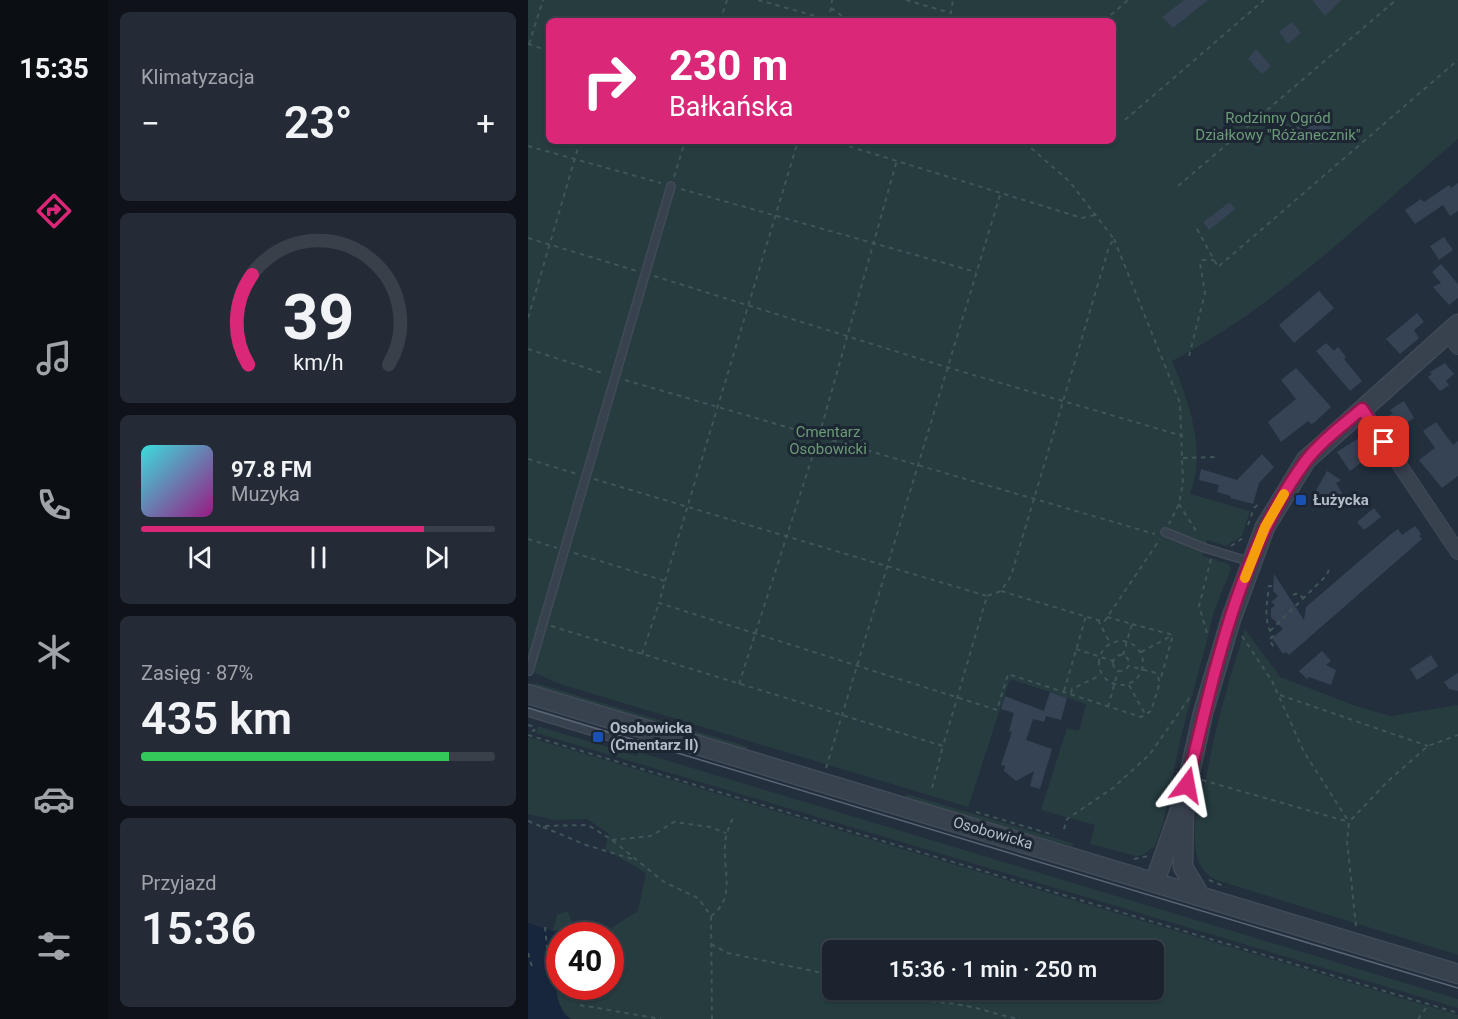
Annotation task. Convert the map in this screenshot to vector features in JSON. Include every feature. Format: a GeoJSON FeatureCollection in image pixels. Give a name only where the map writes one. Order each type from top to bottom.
{"type":"FeatureCollection","features":[{"type":"Feature","properties":{"kind":"street"},"geometry":{"type":"LineString","coordinates":[[1155,881],[1184,799],[1203,713],[1251,562],[1265,527],[1306,460],[1362,409],[1455,334]]}},
{"type":"Feature","properties":{"kind":"street"},"geometry":{"type":"LineString","coordinates":[[1362,409],[1458,552]]}},
{"type":"Feature","properties":{"kind":"street","name":"Osobowicka"},"geometry":{"type":"LineString","coordinates":[[528,694],[1155,881],[1202,886],[1458,974]]}},
{"type":"Feature","properties":{"kind":"street"},"geometry":{"type":"LineString","coordinates":[[1184,799],[1183,867],[1202,886]]}},
{"type":"Feature","properties":{"kind":"street"},"geometry":{"type":"LineString","coordinates":[[1155,881],[1173,875],[1183,867]]}},
{"type":"Feature","properties":{"kind":"lane"},"geometry":{"type":"LineString","coordinates":[[529,671],[671,186]]}},
{"type":"Feature","properties":{"kind":"lane"},"geometry":{"type":"LineString","coordinates":[[1165,532],[1251,562]]}},
{"type":"Feature","properties":{"kind":"lane"},"geometry":{"type":"LineString","coordinates":[[528,712],[634,744],[686,742]]}},
{"type":"Feature","properties":{"kind":"path"},"geometry":{"type":"LineString","coordinates":[[543,0],[528,44],[546,50]]}},
{"type":"Feature","properties":{"kind":"path"},"geometry":{"type":"LineString","coordinates":[[720,0],[726,1],[721,18]]}},
{"type":"Feature","properties":{"kind":"path"},"geometry":{"type":"LineString","coordinates":[[758,0],[823,18]]}},
{"type":"Feature","properties":{"kind":"path"},"geometry":{"type":"LineString","coordinates":[[830,18],[832,0]]}},
{"type":"Feature","properties":{"kind":"path"},"geometry":{"type":"LineString","coordinates":[[906,0],[951,13],[953,0]]}},
{"type":"Feature","properties":{"kind":"path"},"geometry":{"type":"LineString","coordinates":[[1107,18],[1128,0]]}},
{"type":"Feature","properties":{"kind":"path"},"geometry":{"type":"LineString","coordinates":[[1125,120],[1264,0]]}},
{"type":"Feature","properties":{"kind":"path"},"geometry":{"type":"LineString","coordinates":[[1179,186],[1396,0]]}},
{"type":"Feature","properties":{"kind":"path"},"geometry":{"type":"LineString","coordinates":[[831,8],[845,18]]}},
{"type":"Feature","properties":{"kind":"path"},"geometry":{"type":"LineString","coordinates":[[1197,230],[1218,267],[1458,60]]}},
{"type":"Feature","properties":{"kind":"path"},"geometry":{"type":"LineString","coordinates":[[528,318],[579,144]]}},
{"type":"Feature","properties":{"kind":"path"},"geometry":{"type":"LineString","coordinates":[[671,186],[684,144]]}},
{"type":"Feature","properties":{"kind":"path"},"geometry":{"type":"LineString","coordinates":[[642,654],[797,144]]}},
{"type":"Feature","properties":{"kind":"path"},"geometry":{"type":"LineString","coordinates":[[842,144],[1082,218],[1095,215]]}},
{"type":"Feature","properties":{"kind":"path"},"geometry":{"type":"LineString","coordinates":[[1026,144],[1070,183],[1114,239],[1180,403],[1183,483],[1179,504],[1165,532]]}},
{"type":"Feature","properties":{"kind":"path"},"geometry":{"type":"LineString","coordinates":[[528,146],[976,272]]}},
{"type":"Feature","properties":{"kind":"path"},"geometry":{"type":"LineString","coordinates":[[738,684],[819,436],[871,243],[897,160]]}},
{"type":"Feature","properties":{"kind":"path"},"geometry":{"type":"LineString","coordinates":[[826,768],[1001,192]]}},
{"type":"Feature","properties":{"kind":"path"},"geometry":{"type":"LineString","coordinates":[[528,238],[946,368],[1183,436]]}},
{"type":"Feature","properties":{"kind":"path"},"geometry":{"type":"LineString","coordinates":[[1001,591],[1011,576],[1109,247],[1114,239]]}},
{"type":"Feature","properties":{"kind":"path"},"geometry":{"type":"LineString","coordinates":[[1189,356],[1205,293],[1200,263],[1202,260],[1214,260]]}},
{"type":"Feature","properties":{"kind":"path"},"geometry":{"type":"LineString","coordinates":[[528,349],[916,466],[1162,536],[1104,622],[1001,591],[987,596],[528,459]]}},
{"type":"Feature","properties":{"kind":"path"},"geometry":{"type":"LineString","coordinates":[[1183,458],[1217,457]]}},
{"type":"Feature","properties":{"kind":"path"},"geometry":{"type":"LineString","coordinates":[[1179,504],[1201,540]]}},
{"type":"Feature","properties":{"kind":"path"},"geometry":{"type":"LineString","coordinates":[[1228,549],[1244,538]]}},
{"type":"Feature","properties":{"kind":"path"},"geometry":{"type":"LineString","coordinates":[[528,539],[665,581]]}},
{"type":"Feature","properties":{"kind":"path"},"geometry":{"type":"LineString","coordinates":[[1211,635],[1208,633],[1199,606],[1200,593],[1213,550]]}},
{"type":"Feature","properties":{"kind":"path"},"geometry":{"type":"LineString","coordinates":[[1270,631],[1327,576],[1329,569]]}},
{"type":"Feature","properties":{"kind":"path"},"geometry":{"type":"LineString","coordinates":[[1272,586],[1269,586],[1266,606],[1270,631],[1274,636],[1269,640],[1274,647]]}},
{"type":"Feature","properties":{"kind":"path"},"geometry":{"type":"LineString","coordinates":[[1293,595],[1298,593],[1304,599]]}},
{"type":"Feature","properties":{"kind":"path"},"geometry":{"type":"LineString","coordinates":[[932,788],[987,596]]}},
{"type":"Feature","properties":{"kind":"path"},"geometry":{"type":"LineString","coordinates":[[659,603],[997,710],[1008,674],[1141,717],[1151,711],[1173,635]]}},
{"type":"Feature","properties":{"kind":"path"},"geometry":{"type":"LineString","coordinates":[[1064,691],[1086,616]]}},
{"type":"Feature","properties":{"kind":"path"},"geometry":{"type":"LineString","coordinates":[[1107,617],[1173,635]]}},
{"type":"Feature","properties":{"kind":"path"},"geometry":{"type":"LineString","coordinates":[[1098,620],[1110,643]]}},
{"type":"Feature","properties":{"kind":"path"},"geometry":{"type":"LineString","coordinates":[[543,623],[943,746]]}},
{"type":"Feature","properties":{"kind":"path"},"geometry":{"type":"LineString","coordinates":[[1123,655],[1132,624]]}},
{"type":"Feature","properties":{"kind":"path"},"geometry":{"type":"LineString","coordinates":[[1240,634],[1279,695],[1304,752],[1349,822]]}},
{"type":"Feature","properties":{"kind":"path"},"geometry":{"type":"LineString","coordinates":[[1141,652],[1173,635]]}},
{"type":"Feature","properties":{"kind":"path"},"geometry":{"type":"LineString","coordinates":[[1127,641],[1141,652],[1143,670],[1139,678],[1129,684],[1115,685],[1102,674],[1100,657],[1110,643],[1127,641]]}},
{"type":"Feature","properties":{"kind":"path"},"geometry":{"type":"LineString","coordinates":[[1076,649],[1113,661]]}},
{"type":"Feature","properties":{"kind":"path"},"geometry":{"type":"LineString","coordinates":[[1123,655],[1129,660],[1129,666],[1124,671],[1119,671],[1114,668],[1113,661],[1116,656],[1123,655]]}},
{"type":"Feature","properties":{"kind":"path"},"geometry":{"type":"LineString","coordinates":[[1129,666],[1155,673],[1160,682]]}},
{"type":"Feature","properties":{"kind":"path"},"geometry":{"type":"LineString","coordinates":[[1108,707],[1119,671]]}},
{"type":"Feature","properties":{"kind":"path"},"geometry":{"type":"LineString","coordinates":[[1071,693],[1072,689],[1102,674]]}},
{"type":"Feature","properties":{"kind":"path"},"geometry":{"type":"LineString","coordinates":[[1129,684],[1145,714]]}},
{"type":"Feature","properties":{"kind":"path"},"geometry":{"type":"LineString","coordinates":[[1064,829],[1067,819],[1113,788],[1150,754],[1194,690]]}},
{"type":"Feature","properties":{"kind":"path"},"geometry":{"type":"LineString","coordinates":[[1279,695],[1428,746]]}},
{"type":"Feature","properties":{"kind":"path"},"geometry":{"type":"LineString","coordinates":[[528,724],[535,727],[534,731],[528,729]]}},
{"type":"Feature","properties":{"kind":"path"},"geometry":{"type":"LineString","coordinates":[[528,735],[1458,1012]]}},
{"type":"Feature","properties":{"kind":"path"},"geometry":{"type":"LineString","coordinates":[[1346,923],[1356,926],[1357,921],[1347,841],[1349,822],[1388,781],[1428,746],[1458,735]]}},
{"type":"Feature","properties":{"kind":"path"},"geometry":{"type":"LineString","coordinates":[[1202,780],[1349,822]]}},
{"type":"Feature","properties":{"kind":"path"},"geometry":{"type":"LineString","coordinates":[[711,916],[722,906],[725,894],[728,866],[725,857],[726,833],[734,815]]}},
{"type":"Feature","properties":{"kind":"path"},"geometry":{"type":"LineString","coordinates":[[528,821],[586,845],[636,860]]}},
{"type":"Feature","properties":{"kind":"path"},"geometry":{"type":"LineString","coordinates":[[612,840],[651,836],[674,822],[710,827],[726,833]]}},
{"type":"Feature","properties":{"kind":"path"},"geometry":{"type":"LineString","coordinates":[[540,826],[588,825],[612,840],[664,882],[698,898],[711,916],[712,1019]]}},
{"type":"Feature","properties":{"kind":"path"},"geometry":{"type":"LineString","coordinates":[[1131,859],[1147,857],[1154,852]]}},
{"type":"Feature","properties":{"kind":"path"},"geometry":{"type":"LineString","coordinates":[[1202,886],[1231,889]]}},
{"type":"Feature","properties":{"kind":"path"},"geometry":{"type":"LineString","coordinates":[[545,927],[546,937]]}},
{"type":"Feature","properties":{"kind":"path"},"geometry":{"type":"LineString","coordinates":[[710,944],[728,953],[822,973]]}},
{"type":"Feature","properties":{"kind":"path"},"geometry":{"type":"LineString","coordinates":[[528,953],[533,969]]}},
{"type":"Feature","properties":{"kind":"path"},"geometry":{"type":"LineString","coordinates":[[917,1000],[962,1005],[1020,1019]]}},
{"type":"Feature","properties":{"kind":"path"},"geometry":{"type":"LineString","coordinates":[[1418,1019],[1429,1004]]}},
{"type":"Feature","properties":{"kind":"path"},"geometry":{"type":"LineString","coordinates":[[580,1005],[661,1019]]}},
{"type":"Feature","properties":{"kind":"green space","name":"Cmentarz Osobowicki"},"geometry":{"type":"Polygon","coordinates":[[[528,0],[1458,0],[1458,139],[1356,229],[1285,287],[1211,339],[1172,361],[1194,427],[1197,461],[1190,494],[1250,511],[1242,536],[1226,546],[1207,540],[1203,556],[1229,564],[1231,569],[1215,608],[1181,736],[1163,823],[1155,846],[1143,855],[1136,856],[1090,844],[1095,825],[1041,810],[1067,728],[1079,731],[1086,704],[1010,679],[968,807],[560,684],[528,670],[528,0]]]}},
{"type":"Feature","properties":{"kind":"green space"},"geometry":{"type":"Polygon","coordinates":[[[1245,629],[1280,677],[1356,706],[1390,716],[1458,705],[1458,955],[1216,880],[1202,868],[1198,860],[1195,841],[1197,812],[1219,719],[1245,629]]]}},
{"type":"Feature","properties":{"kind":"green space"},"geometry":{"type":"Polygon","coordinates":[[[536,683],[749,747],[739,752],[530,688],[536,683]]]}},
{"type":"Feature","properties":{"kind":"green space"},"geometry":{"type":"Polygon","coordinates":[[[538,726],[637,756],[639,752],[1458,999],[1458,1008],[536,733],[538,726]]]}},
{"type":"Feature","properties":{"kind":"green space"},"geometry":{"type":"Polygon","coordinates":[[[528,737],[1458,1015],[1458,1019],[571,1019],[563,1012],[558,1000],[624,1000],[624,922],[621,922],[638,911],[646,873],[605,849],[609,834],[587,819],[554,820],[528,814],[528,737]]]}},
{"type":"Feature","properties":{"kind":"green space"},"geometry":{"type":"Polygon","coordinates":[[[907,794],[1075,844],[1071,846],[910,803],[911,798],[906,797],[907,794]]]}},
{"type":"Feature","properties":{"kind":"green space"},"geometry":{"type":"Polygon","coordinates":[[[568,912],[572,922],[555,922],[557,915],[568,912]]]}},
{"type":"Feature","properties":{"kind":"water"},"geometry":{"type":"Polygon","coordinates":[[[528,923],[546,929],[546,1000],[558,1000],[563,1012],[571,1019],[528,1019],[528,923]]]}},
{"type":"Feature","properties":{"kind":"building"},"geometry":{"type":"Polygon","coordinates":[[[1184,0],[1208,0],[1173,28],[1162,17],[1184,0]]]}},
{"type":"Feature","properties":{"kind":"building"},"geometry":{"type":"Polygon","coordinates":[[[1312,0],[1341,0],[1325,16],[1312,0]]]}},
{"type":"Feature","properties":{"kind":"building"},"geometry":{"type":"Polygon","coordinates":[[[1292,22],[1301,33],[1288,44],[1279,32],[1292,22]]]}},
{"type":"Feature","properties":{"kind":"building"},"geometry":{"type":"Polygon","coordinates":[[[1256,49],[1271,66],[1262,74],[1248,59],[1256,49]]]}},
{"type":"Feature","properties":{"kind":"building"},"geometry":{"type":"Polygon","coordinates":[[[1317,111],[1331,129],[1311,145],[1296,128],[1317,111]]]}},
{"type":"Feature","properties":{"kind":"building"},"geometry":{"type":"Polygon","coordinates":[[[1458,183],[1458,211],[1450,216],[1443,205],[1415,224],[1405,210],[1421,199],[1424,202],[1449,185],[1451,188],[1458,183]]]}},
{"type":"Feature","properties":{"kind":"building"},"geometry":{"type":"Polygon","coordinates":[[[1230,202],[1235,209],[1209,230],[1203,222],[1230,202]]]}},
{"type":"Feature","properties":{"kind":"building"},"geometry":{"type":"Polygon","coordinates":[[[1444,237],[1453,250],[1439,260],[1430,246],[1444,237]]]}},
{"type":"Feature","properties":{"kind":"building"},"geometry":{"type":"Polygon","coordinates":[[[1441,264],[1458,284],[1458,298],[1449,305],[1433,287],[1441,283],[1432,272],[1441,264]]]}},
{"type":"Feature","properties":{"kind":"building"},"geometry":{"type":"Polygon","coordinates":[[[1319,291],[1334,308],[1294,343],[1279,325],[1319,291]]]}},
{"type":"Feature","properties":{"kind":"building"},"geometry":{"type":"Polygon","coordinates":[[[1417,313],[1424,322],[1414,330],[1419,338],[1400,354],[1386,339],[1417,313]]]}},
{"type":"Feature","properties":{"kind":"building"},"geometry":{"type":"Polygon","coordinates":[[[1326,343],[1334,351],[1338,347],[1346,357],[1344,359],[1362,381],[1350,391],[1316,351],[1326,343]]]}},
{"type":"Feature","properties":{"kind":"building"},"geometry":{"type":"Polygon","coordinates":[[[1445,363],[1454,374],[1446,381],[1449,385],[1440,391],[1428,377],[1432,374],[1430,372],[1445,363]]]}},
{"type":"Feature","properties":{"kind":"building"},"geometry":{"type":"Polygon","coordinates":[[[1296,368],[1331,407],[1314,423],[1311,424],[1308,421],[1281,442],[1268,422],[1296,399],[1281,380],[1296,368]]]}},
{"type":"Feature","properties":{"kind":"building"},"geometry":{"type":"Polygon","coordinates":[[[1404,401],[1414,418],[1397,429],[1388,416],[1393,413],[1390,410],[1404,401]]]}},
{"type":"Feature","properties":{"kind":"building"},"geometry":{"type":"Polygon","coordinates":[[[1436,422],[1453,445],[1458,441],[1458,476],[1442,488],[1419,460],[1435,448],[1423,431],[1436,422]]]}},
{"type":"Feature","properties":{"kind":"building"},"geometry":{"type":"Polygon","coordinates":[[[1362,436],[1371,450],[1358,459],[1361,463],[1350,471],[1337,452],[1362,436]]]}},
{"type":"Feature","properties":{"kind":"building"},"geometry":{"type":"Polygon","coordinates":[[[1262,454],[1274,467],[1259,483],[1253,504],[1230,498],[1231,496],[1217,492],[1219,485],[1199,480],[1201,469],[1237,480],[1262,454]]]}},
{"type":"Feature","properties":{"kind":"building"},"geometry":{"type":"Polygon","coordinates":[[[1327,471],[1341,480],[1336,483],[1346,500],[1334,508],[1330,502],[1319,501],[1314,494],[1327,471]]]}},
{"type":"Feature","properties":{"kind":"building"},"geometry":{"type":"Polygon","coordinates":[[[1374,508],[1381,517],[1364,530],[1357,522],[1374,508]]]}},
{"type":"Feature","properties":{"kind":"building"},"geometry":{"type":"Polygon","coordinates":[[[1415,526],[1422,539],[1289,655],[1286,652],[1283,654],[1272,638],[1283,629],[1271,617],[1271,609],[1275,605],[1271,602],[1278,596],[1273,591],[1274,574],[1304,620],[1306,607],[1391,534],[1398,529],[1402,535],[1415,526]]]}},
{"type":"Feature","properties":{"kind":"building"},"geometry":{"type":"Polygon","coordinates":[[[1322,651],[1331,661],[1326,665],[1336,670],[1331,685],[1309,677],[1307,679],[1299,671],[1322,651]]]}},
{"type":"Feature","properties":{"kind":"building"},"geometry":{"type":"Polygon","coordinates":[[[1431,655],[1438,666],[1417,680],[1410,669],[1431,655]]]}},
{"type":"Feature","properties":{"kind":"building"},"geometry":{"type":"Polygon","coordinates":[[[1458,673],[1458,691],[1449,689],[1444,682],[1458,673]]]}},
{"type":"Feature","properties":{"kind":"building"},"geometry":{"type":"Polygon","coordinates":[[[1050,692],[1067,698],[1061,720],[1046,716],[1044,722],[1033,719],[1026,740],[1052,749],[1040,789],[1030,786],[1034,771],[1016,781],[1004,771],[1005,766],[1001,765],[1012,732],[1009,731],[1014,713],[1001,709],[1005,696],[1044,711],[1050,692]]]}},
{"type":"Feature","properties":{"kind":"tram line"},"geometry":{"type":"LineString","coordinates":[[528,708],[1458,988]]}},
{"type":"Feature","properties":{"kind":"slow traffic"},"geometry":{"type":"LineString","coordinates":[[1245,578],[1265,527],[1284,494]]}},
{"type":"Feature","properties":{"kind":"place","name":"Łużycka"},"geometry":{"type":"Point","coordinates":[1301,500]}},
{"type":"Feature","properties":{"kind":"place","name":"Osobowicka (Cmentarz II)"},"geometry":{"type":"Point","coordinates":[598,737]}},
{"type":"Feature","properties":{"kind":"route"},"geometry":{"type":"LineString","coordinates":[[1187,785],[1203,713],[1231,619],[1265,527],[1306,460],[1362,409],[1384,442]]}},
{"type":"Feature","properties":{"kind":"park label","name":"Rodzinny Ogród Działkowy \"Różanecznik\""},"geometry":{"type":"Point","coordinates":[1278,126]}}]}
